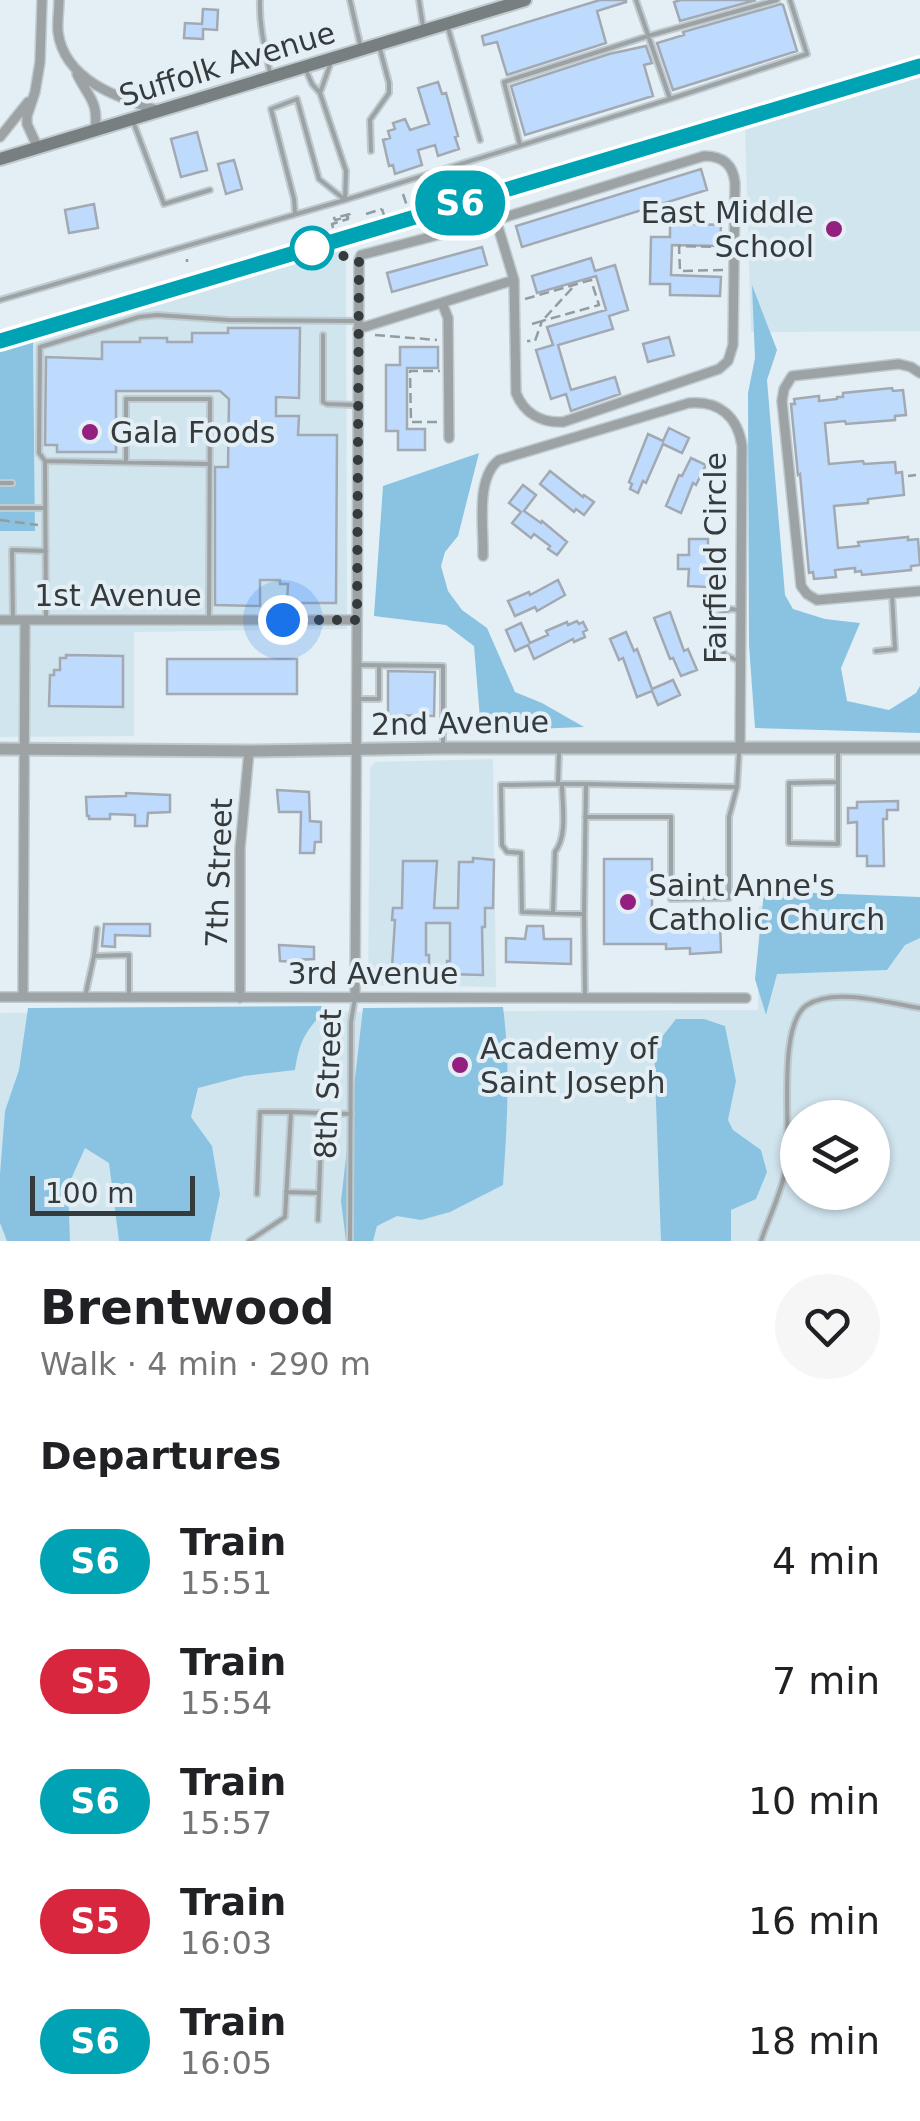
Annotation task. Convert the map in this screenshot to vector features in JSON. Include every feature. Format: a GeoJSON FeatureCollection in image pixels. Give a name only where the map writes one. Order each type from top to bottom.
{"type":"FeatureCollection","features":[{"type":"Feature","properties":{"kind":"main road","name":"Suffolk Avenue"},"geometry":{"type":"LineString","coordinates":[[0,160],[446,24],[492,5],[525,0]]}},
{"type":"Feature","properties":{"kind":"street"},"geometry":{"type":"LineString","coordinates":[[38,148],[27,116],[40,62],[42,0]]}},
{"type":"Feature","properties":{"kind":"street"},"geometry":{"type":"LineString","coordinates":[[59,0],[58,32],[64,52],[74,66],[98,87],[122,100],[160,111]]}},
{"type":"Feature","properties":{"kind":"street"},"geometry":{"type":"LineString","coordinates":[[39,54],[64,52]]}},
{"type":"Feature","properties":{"kind":"street"},"geometry":{"type":"LineString","coordinates":[[74,66],[94,100],[95,130]]}},
{"type":"Feature","properties":{"kind":"street"},"geometry":{"type":"LineString","coordinates":[[0,138],[35,92]]}},
{"type":"Feature","properties":{"kind":"street"},"geometry":{"type":"LineString","coordinates":[[496,220],[514,280],[514,382],[520,401],[529,413],[546,421],[563,422],[724,366],[732,345],[732,168],[722,159],[704,156],[496,220],[361,255],[358,325],[514,280]]}},
{"type":"Feature","properties":{"kind":"street"},"geometry":{"type":"LineString","coordinates":[[442,302],[448,318],[449,438]]}},
{"type":"Feature","properties":{"kind":"street","name":"8th Street"},"geometry":{"type":"LineString","coordinates":[[355,998],[358,325]]}},
{"type":"Feature","properties":{"kind":"street"},"geometry":{"type":"LineString","coordinates":[[919,372],[899,364],[792,376],[782,396],[802,586],[807,594],[817,600],[920,592]]}},
{"type":"Feature","properties":{"kind":"street","name":"Fairfield Circle"},"geometry":{"type":"LineString","coordinates":[[483,556],[484,482],[491,466],[500,460],[689,403],[714,405],[726,412],[741,438],[740,748]]}},
{"type":"Feature","properties":{"kind":"street","name":"1st Avenue"},"geometry":{"type":"LineString","coordinates":[[0,620],[357,620]]}},
{"type":"Feature","properties":{"kind":"street"},"geometry":{"type":"LineString","coordinates":[[19,620],[24,748],[23,998]]}},
{"type":"Feature","properties":{"kind":"street","name":"2nd Avenue"},"geometry":{"type":"LineString","coordinates":[[0,749],[920,748]]}},
{"type":"Feature","properties":{"kind":"street","name":"7th Street"},"geometry":{"type":"LineString","coordinates":[[240,998],[240,849],[250,751]]}},
{"type":"Feature","properties":{"kind":"street","name":"3rd Avenue"},"geometry":{"type":"LineString","coordinates":[[0,997],[746,998]]}},
{"type":"Feature","properties":{"kind":"lane"},"geometry":{"type":"LineString","coordinates":[[260,0],[271,77]]}},
{"type":"Feature","properties":{"kind":"lane"},"geometry":{"type":"LineString","coordinates":[[350,0],[362,50]]}},
{"type":"Feature","properties":{"kind":"lane"},"geometry":{"type":"LineString","coordinates":[[419,0],[424,30]]}},
{"type":"Feature","properties":{"kind":"lane"},"geometry":{"type":"LineString","coordinates":[[636,0],[670,99]]}},
{"type":"Feature","properties":{"kind":"lane"},"geometry":{"type":"LineString","coordinates":[[520,146],[504,82],[777,0]]}},
{"type":"Feature","properties":{"kind":"lane"},"geometry":{"type":"LineString","coordinates":[[0,300],[345,200],[806,54],[790,0]]}},
{"type":"Feature","properties":{"kind":"lane"},"geometry":{"type":"LineString","coordinates":[[446,24],[480,140]]}},
{"type":"Feature","properties":{"kind":"lane"},"geometry":{"type":"LineString","coordinates":[[370,150],[370,120],[388,93],[389,83],[379,44]]}},
{"type":"Feature","properties":{"kind":"lane"},"geometry":{"type":"LineString","coordinates":[[320,94],[334,58]]}},
{"type":"Feature","properties":{"kind":"lane"},"geometry":{"type":"LineString","coordinates":[[305,67],[320,94],[346,171],[345,200]]}},
{"type":"Feature","properties":{"kind":"lane"},"geometry":{"type":"LineString","coordinates":[[295,213],[270,109],[298,100],[320,179],[345,200]]}},
{"type":"Feature","properties":{"kind":"lane"},"geometry":{"type":"LineString","coordinates":[[132,120],[164,204],[210,190]]}},
{"type":"Feature","properties":{"kind":"lane"},"geometry":{"type":"LineString","coordinates":[[46,620],[45,461],[39,453],[40,346],[158,315],[358,325]]}},
{"type":"Feature","properties":{"kind":"lane"},"geometry":{"type":"LineString","coordinates":[[322,335],[323,402],[358,405]]}},
{"type":"Feature","properties":{"kind":"lane"},"geometry":{"type":"LineString","coordinates":[[126,462],[126,399],[210,399],[209,620]]}},
{"type":"Feature","properties":{"kind":"lane"},"geometry":{"type":"LineString","coordinates":[[45,461],[210,464]]}},
{"type":"Feature","properties":{"kind":"lane"},"geometry":{"type":"LineString","coordinates":[[0,483],[12,483]]}},
{"type":"Feature","properties":{"kind":"lane"},"geometry":{"type":"LineString","coordinates":[[0,508],[45,508]]}},
{"type":"Feature","properties":{"kind":"lane"},"geometry":{"type":"LineString","coordinates":[[19,620],[12,550],[46,551]]}},
{"type":"Feature","properties":{"kind":"lane"},"geometry":{"type":"LineString","coordinates":[[876,651],[895,649],[892,595]]}},
{"type":"Feature","properties":{"kind":"lane"},"geometry":{"type":"LineString","coordinates":[[740,610],[730,609],[711,619],[710,627],[724,655],[740,660]]}},
{"type":"Feature","properties":{"kind":"lane"},"geometry":{"type":"LineString","coordinates":[[357,666],[442,666],[442,748]]}},
{"type":"Feature","properties":{"kind":"lane"},"geometry":{"type":"LineString","coordinates":[[357,699],[378,700],[379,666]]}},
{"type":"Feature","properties":{"kind":"lane"},"geometry":{"type":"LineString","coordinates":[[554,913],[555,852],[562,838],[560,748]]}},
{"type":"Feature","properties":{"kind":"lane"},"geometry":{"type":"LineString","coordinates":[[585,817],[672,817],[671,898],[728,898],[728,817],[738,787],[740,748]]}},
{"type":"Feature","properties":{"kind":"lane"},"geometry":{"type":"LineString","coordinates":[[838,748],[838,782],[838,844],[789,843],[789,783],[838,782]]}},
{"type":"Feature","properties":{"kind":"lane"},"geometry":{"type":"LineString","coordinates":[[585,999],[586,784]]}},
{"type":"Feature","properties":{"kind":"lane"},"geometry":{"type":"LineString","coordinates":[[584,914],[522,912],[521,852],[507,852],[502,845],[501,785],[738,787]]}},
{"type":"Feature","properties":{"kind":"lane"},"geometry":{"type":"LineString","coordinates":[[85,998],[97,929]]}},
{"type":"Feature","properties":{"kind":"lane"},"geometry":{"type":"LineString","coordinates":[[94,956],[128,955],[129,999]]}},
{"type":"Feature","properties":{"kind":"lane"},"geometry":{"type":"LineString","coordinates":[[760,1241],[786,1166],[789,1047],[794,1019],[806,1005],[830,996],[920,1008]]}},
{"type":"Feature","properties":{"kind":"lane","name":"8th Street"},"geometry":{"type":"LineString","coordinates":[[350,1240],[351,1022],[355,998]]}},
{"type":"Feature","properties":{"kind":"lane"},"geometry":{"type":"LineString","coordinates":[[257,1194],[260,1112],[351,1114]]}},
{"type":"Feature","properties":{"kind":"lane"},"geometry":{"type":"LineString","coordinates":[[249,1241],[284,1218],[290,1112]]}},
{"type":"Feature","properties":{"kind":"lane"},"geometry":{"type":"LineString","coordinates":[[318,1220],[322,1113]]}},
{"type":"Feature","properties":{"kind":"lane"},"geometry":{"type":"LineString","coordinates":[[286,1192],[320,1193]]}},
{"type":"Feature","properties":{"kind":"path"},"geometry":{"type":"LineString","coordinates":[[403,194],[407,206]]}},
{"type":"Feature","properties":{"kind":"path"},"geometry":{"type":"LineString","coordinates":[[366,214],[382,209],[390,234],[375,238]]}},
{"type":"Feature","properties":{"kind":"path"},"geometry":{"type":"LineString","coordinates":[[333,228],[332,224],[348,217],[334,218],[350,211]]}},
{"type":"Feature","properties":{"kind":"path"},"geometry":{"type":"LineString","coordinates":[[725,247],[679,246],[680,271],[726,270]]}},
{"type":"Feature","properties":{"kind":"path"},"geometry":{"type":"LineString","coordinates":[[514,302],[591,280],[599,305],[532,324]]}},
{"type":"Feature","properties":{"kind":"path"},"geometry":{"type":"LineString","coordinates":[[516,342],[534,341],[542,322],[575,284]]}},
{"type":"Feature","properties":{"kind":"path"},"geometry":{"type":"LineString","coordinates":[[375,336],[448,340]]}},
{"type":"Feature","properties":{"kind":"path"},"geometry":{"type":"LineString","coordinates":[[448,422],[411,422],[410,371],[449,371]]}},
{"type":"Feature","properties":{"kind":"path"},"geometry":{"type":"LineString","coordinates":[[908,476],[916,475]]}},
{"type":"Feature","properties":{"kind":"path"},"geometry":{"type":"LineString","coordinates":[[0,520],[45,526]]}},
{"type":"Feature","properties":{"kind":"shaded area","name":"East Middle School"},"geometry":{"type":"Polygon","coordinates":[[[920,75],[920,331],[751,332],[745,127],[920,75]]]}},
{"type":"Feature","properties":{"kind":"shaded area"},"geometry":{"type":"Polygon","coordinates":[[[346,245],[347,629],[134,632],[134,736],[0,737],[0,531],[35,530],[33,339],[346,245]]]}},
{"type":"Feature","properties":{"kind":"shaded area"},"geometry":{"type":"Polygon","coordinates":[[[752,285],[777,350],[767,380],[785,595],[793,609],[825,619],[860,623],[841,668],[847,701],[889,710],[916,693],[920,686],[920,733],[755,728],[749,645],[748,393],[755,358],[752,285]]]}},
{"type":"Feature","properties":{"kind":"shaded area"},"geometry":{"type":"Polygon","coordinates":[[[33,342],[35,531],[0,531],[0,351],[33,342]]]}},
{"type":"Feature","properties":{"kind":"shaded area"},"geometry":{"type":"Polygon","coordinates":[[[479,453],[458,536],[445,552],[441,566],[448,591],[462,610],[487,628],[515,692],[584,727],[481,731],[474,646],[446,625],[374,616],[383,486],[479,453]]]}},
{"type":"Feature","properties":{"kind":"shaded area"},"geometry":{"type":"Polygon","coordinates":[[[493,759],[496,987],[368,985],[370,768],[375,762],[493,759]]]}},
{"type":"Feature","properties":{"kind":"shaded area"},"geometry":{"type":"Polygon","coordinates":[[[764,891],[920,897],[920,938],[905,945],[887,970],[777,974],[766,1015],[755,979],[764,891]]]}},
{"type":"Feature","properties":{"kind":"shaded area","name":"Academy of Saint Joseph"},"geometry":{"type":"Polygon","coordinates":[[[759,906],[920,907],[920,1241],[0,1241],[0,1013],[758,1010],[759,906]]]}},
{"type":"Feature","properties":{"kind":"shaded area"},"geometry":{"type":"Polygon","coordinates":[[[328,1006],[306,1035],[295,1070],[244,1076],[198,1088],[191,1117],[212,1146],[220,1194],[210,1241],[119,1241],[109,1163],[85,1148],[68,1186],[70,1241],[7,1241],[0,1223],[5,1111],[19,1070],[28,1008],[328,1006]]]}},
{"type":"Feature","properties":{"kind":"shaded area"},"geometry":{"type":"Polygon","coordinates":[[[503,1007],[508,1074],[503,1185],[450,1212],[421,1220],[397,1216],[377,1226],[373,1241],[346,1241],[341,1201],[363,1008],[503,1007]]]}},
{"type":"Feature","properties":{"kind":"shaded area"},"geometry":{"type":"Polygon","coordinates":[[[676,1019],[704,1019],[725,1026],[736,1081],[728,1120],[733,1130],[761,1150],[767,1172],[756,1199],[731,1210],[731,1241],[661,1241],[654,1047],[676,1019]]]}},
{"type":"Feature","properties":{"kind":"building"},"geometry":{"type":"Polygon","coordinates":[[[600,0],[626,0],[597,11],[606,43],[507,75],[497,42],[484,45],[482,36],[600,0]]]}},
{"type":"Feature","properties":{"kind":"building"},"geometry":{"type":"Polygon","coordinates":[[[756,0],[680,21],[674,2],[756,0]]]}},
{"type":"Feature","properties":{"kind":"building"},"geometry":{"type":"Polygon","coordinates":[[[781,4],[797,51],[673,90],[657,43],[781,4]]]}},
{"type":"Feature","properties":{"kind":"building"},"geometry":{"type":"Polygon","coordinates":[[[203,9],[218,10],[217,30],[203,29],[203,39],[184,38],[185,23],[202,24],[203,9]]]}},
{"type":"Feature","properties":{"kind":"building"},"geometry":{"type":"Polygon","coordinates":[[[646,46],[652,63],[644,65],[653,96],[525,135],[511,86],[646,46]]]}},
{"type":"Feature","properties":{"kind":"building"},"geometry":{"type":"Polygon","coordinates":[[[438,82],[442,94],[446,93],[459,149],[438,156],[435,145],[418,150],[422,165],[395,174],[383,140],[390,138],[388,131],[395,129],[393,123],[405,119],[410,130],[429,124],[418,88],[438,82]]]}},
{"type":"Feature","properties":{"kind":"building"},"geometry":{"type":"Polygon","coordinates":[[[197,132],[207,170],[181,177],[171,139],[197,132]]]}},
{"type":"Feature","properties":{"kind":"building"},"geometry":{"type":"Polygon","coordinates":[[[234,160],[242,189],[226,194],[218,164],[234,160]]]}},
{"type":"Feature","properties":{"kind":"building"},"geometry":{"type":"Polygon","coordinates":[[[701,169],[707,190],[522,247],[516,226],[701,169]]]}},
{"type":"Feature","properties":{"kind":"building"},"geometry":{"type":"Polygon","coordinates":[[[94,204],[98,228],[69,233],[65,210],[94,204]]]}},
{"type":"Feature","properties":{"kind":"building"},"geometry":{"type":"Polygon","coordinates":[[[670,223],[721,225],[720,246],[672,245],[671,275],[721,277],[720,296],[670,295],[670,284],[650,284],[651,237],[670,237],[670,223]]]}},
{"type":"Feature","properties":{"kind":"building"},"geometry":{"type":"Polygon","coordinates":[[[482,247],[487,265],[392,292],[387,273],[482,247]]]}},
{"type":"Feature","properties":{"kind":"building"},"geometry":{"type":"Polygon","coordinates":[[[591,258],[595,271],[615,265],[628,310],[609,316],[613,329],[558,345],[571,390],[615,377],[620,394],[571,411],[566,394],[551,399],[536,350],[553,345],[547,327],[606,310],[596,276],[537,293],[532,276],[591,258]]]}},
{"type":"Feature","properties":{"kind":"building"},"geometry":{"type":"Polygon","coordinates":[[[228,328],[300,328],[299,398],[276,397],[276,416],[299,416],[298,435],[337,435],[336,603],[287,603],[288,584],[260,580],[260,606],[215,605],[215,467],[228,467],[229,399],[220,391],[116,391],[116,452],[57,452],[57,445],[45,445],[46,357],[102,359],[102,342],[167,338],[167,342],[192,342],[192,333],[228,333],[228,328]]]}},
{"type":"Feature","properties":{"kind":"building"},"geometry":{"type":"Polygon","coordinates":[[[669,337],[674,355],[648,362],[643,344],[669,337]]]}},
{"type":"Feature","properties":{"kind":"building"},"geometry":{"type":"Polygon","coordinates":[[[400,347],[438,347],[438,368],[407,368],[407,429],[425,429],[425,450],[398,450],[398,431],[386,431],[386,365],[400,365],[400,347]]]}},
{"type":"Feature","properties":{"kind":"building"},"geometry":{"type":"Polygon","coordinates":[[[903,390],[906,415],[895,416],[895,420],[825,423],[829,464],[895,462],[896,473],[902,472],[904,495],[834,506],[838,548],[859,546],[858,542],[918,539],[920,565],[911,566],[911,570],[862,575],[855,568],[835,570],[836,577],[814,579],[813,572],[809,573],[791,404],[795,404],[794,399],[837,399],[843,393],[903,390]]]}},
{"type":"Feature","properties":{"kind":"building"},"geometry":{"type":"Polygon","coordinates":[[[669,428],[689,438],[682,453],[663,444],[646,483],[643,481],[638,493],[630,489],[629,482],[648,434],[663,441],[669,428]]]}},
{"type":"Feature","properties":{"kind":"building"},"geometry":{"type":"Polygon","coordinates":[[[691,458],[706,465],[696,485],[693,483],[681,513],[666,506],[691,458]]]}},
{"type":"Feature","properties":{"kind":"building"},"geometry":{"type":"Polygon","coordinates":[[[550,471],[594,502],[584,515],[576,509],[574,512],[540,484],[550,471]]]}},
{"type":"Feature","properties":{"kind":"building"},"geometry":{"type":"Polygon","coordinates":[[[523,485],[536,495],[524,511],[567,542],[557,555],[534,534],[531,538],[512,523],[521,512],[509,503],[523,485]]]}},
{"type":"Feature","properties":{"kind":"building"},"geometry":{"type":"Polygon","coordinates":[[[689,539],[708,539],[711,555],[707,587],[688,586],[689,569],[678,569],[678,555],[689,555],[689,539]]]}},
{"type":"Feature","properties":{"kind":"building"},"geometry":{"type":"Polygon","coordinates":[[[558,580],[565,595],[537,611],[535,607],[515,616],[508,601],[558,580]]]}},
{"type":"Feature","properties":{"kind":"building"},"geometry":{"type":"Polygon","coordinates":[[[670,612],[684,651],[688,649],[697,670],[681,676],[654,618],[670,612]]]}},
{"type":"Feature","properties":{"kind":"building"},"geometry":{"type":"Polygon","coordinates":[[[583,622],[587,630],[583,632],[585,637],[534,659],[528,645],[515,651],[506,630],[521,623],[530,643],[548,635],[546,631],[583,622]]]}},
{"type":"Feature","properties":{"kind":"building"},"geometry":{"type":"Polygon","coordinates":[[[626,632],[652,689],[673,680],[680,695],[658,705],[652,691],[637,697],[623,658],[619,660],[610,639],[626,632]]]}},
{"type":"Feature","properties":{"kind":"building"},"geometry":{"type":"Polygon","coordinates":[[[123,656],[123,707],[49,706],[50,675],[60,670],[60,658],[123,656]]]}},
{"type":"Feature","properties":{"kind":"building"},"geometry":{"type":"Polygon","coordinates":[[[167,659],[297,659],[297,694],[167,694],[167,659]]]}},
{"type":"Feature","properties":{"kind":"building"},"geometry":{"type":"Polygon","coordinates":[[[388,671],[435,672],[434,716],[388,715],[388,671]]]}},
{"type":"Feature","properties":{"kind":"building"},"geometry":{"type":"Polygon","coordinates":[[[277,790],[309,792],[310,821],[321,822],[321,842],[315,842],[314,853],[300,853],[301,812],[279,812],[277,790]]]}},
{"type":"Feature","properties":{"kind":"building"},"geometry":{"type":"Polygon","coordinates":[[[126,793],[170,795],[170,812],[148,813],[147,826],[135,826],[135,815],[110,814],[110,819],[87,816],[86,797],[126,793]]]}},
{"type":"Feature","properties":{"kind":"building"},"geometry":{"type":"Polygon","coordinates":[[[898,801],[898,810],[887,810],[887,819],[883,819],[884,866],[867,866],[867,856],[857,856],[857,822],[848,823],[848,808],[857,808],[857,802],[898,801]]]}},
{"type":"Feature","properties":{"kind":"building"},"geometry":{"type":"Polygon","coordinates":[[[473,858],[494,860],[493,908],[485,908],[482,927],[483,975],[447,974],[450,923],[426,923],[429,969],[392,968],[393,908],[402,908],[403,861],[437,861],[434,908],[458,908],[459,862],[473,862],[473,858]]]}},
{"type":"Feature","properties":{"kind":"building","name":"Saint Anne's Catholic Church"},"geometry":{"type":"Polygon","coordinates":[[[604,859],[652,859],[652,927],[690,926],[689,918],[720,919],[721,952],[690,954],[690,948],[666,949],[666,944],[604,944],[604,859]]]}},
{"type":"Feature","properties":{"kind":"building"},"geometry":{"type":"Polygon","coordinates":[[[104,924],[150,924],[150,936],[115,935],[115,947],[102,946],[104,924]]]}},
{"type":"Feature","properties":{"kind":"building"},"geometry":{"type":"Polygon","coordinates":[[[527,926],[543,926],[544,939],[571,939],[571,964],[506,962],[506,938],[525,939],[527,926]]]}},
{"type":"Feature","properties":{"kind":"building"},"geometry":{"type":"Polygon","coordinates":[[[279,945],[314,947],[314,959],[280,961],[279,945]]]}},
{"type":"Feature","properties":{"kind":"railway"},"geometry":{"type":"LineString","coordinates":[[0,341],[920,66]]}},
{"type":"Feature","properties":{"kind":"train","name":"S6"},"geometry":{"type":"LineString","coordinates":[[0,341],[920,66]]}},
{"type":"Feature","properties":{"kind":"place","name":"East Middle School"},"geometry":{"type":"Point","coordinates":[834,229]}},
{"type":"Feature","properties":{"kind":"place","name":"Gala Foods"},"geometry":{"type":"Point","coordinates":[90,432]}},
{"type":"Feature","properties":{"kind":"place","name":"Saint Anne's Catholic Church"},"geometry":{"type":"Point","coordinates":[628,902]}},
{"type":"Feature","properties":{"kind":"place","name":"Academy of Saint Joseph"},"geometry":{"type":"Point","coordinates":[460,1065]}},
{"type":"Feature","properties":{"kind":"route"},"geometry":{"type":"LineString","coordinates":[[283,620],[357,620],[359,260],[312,248]]}}]}
